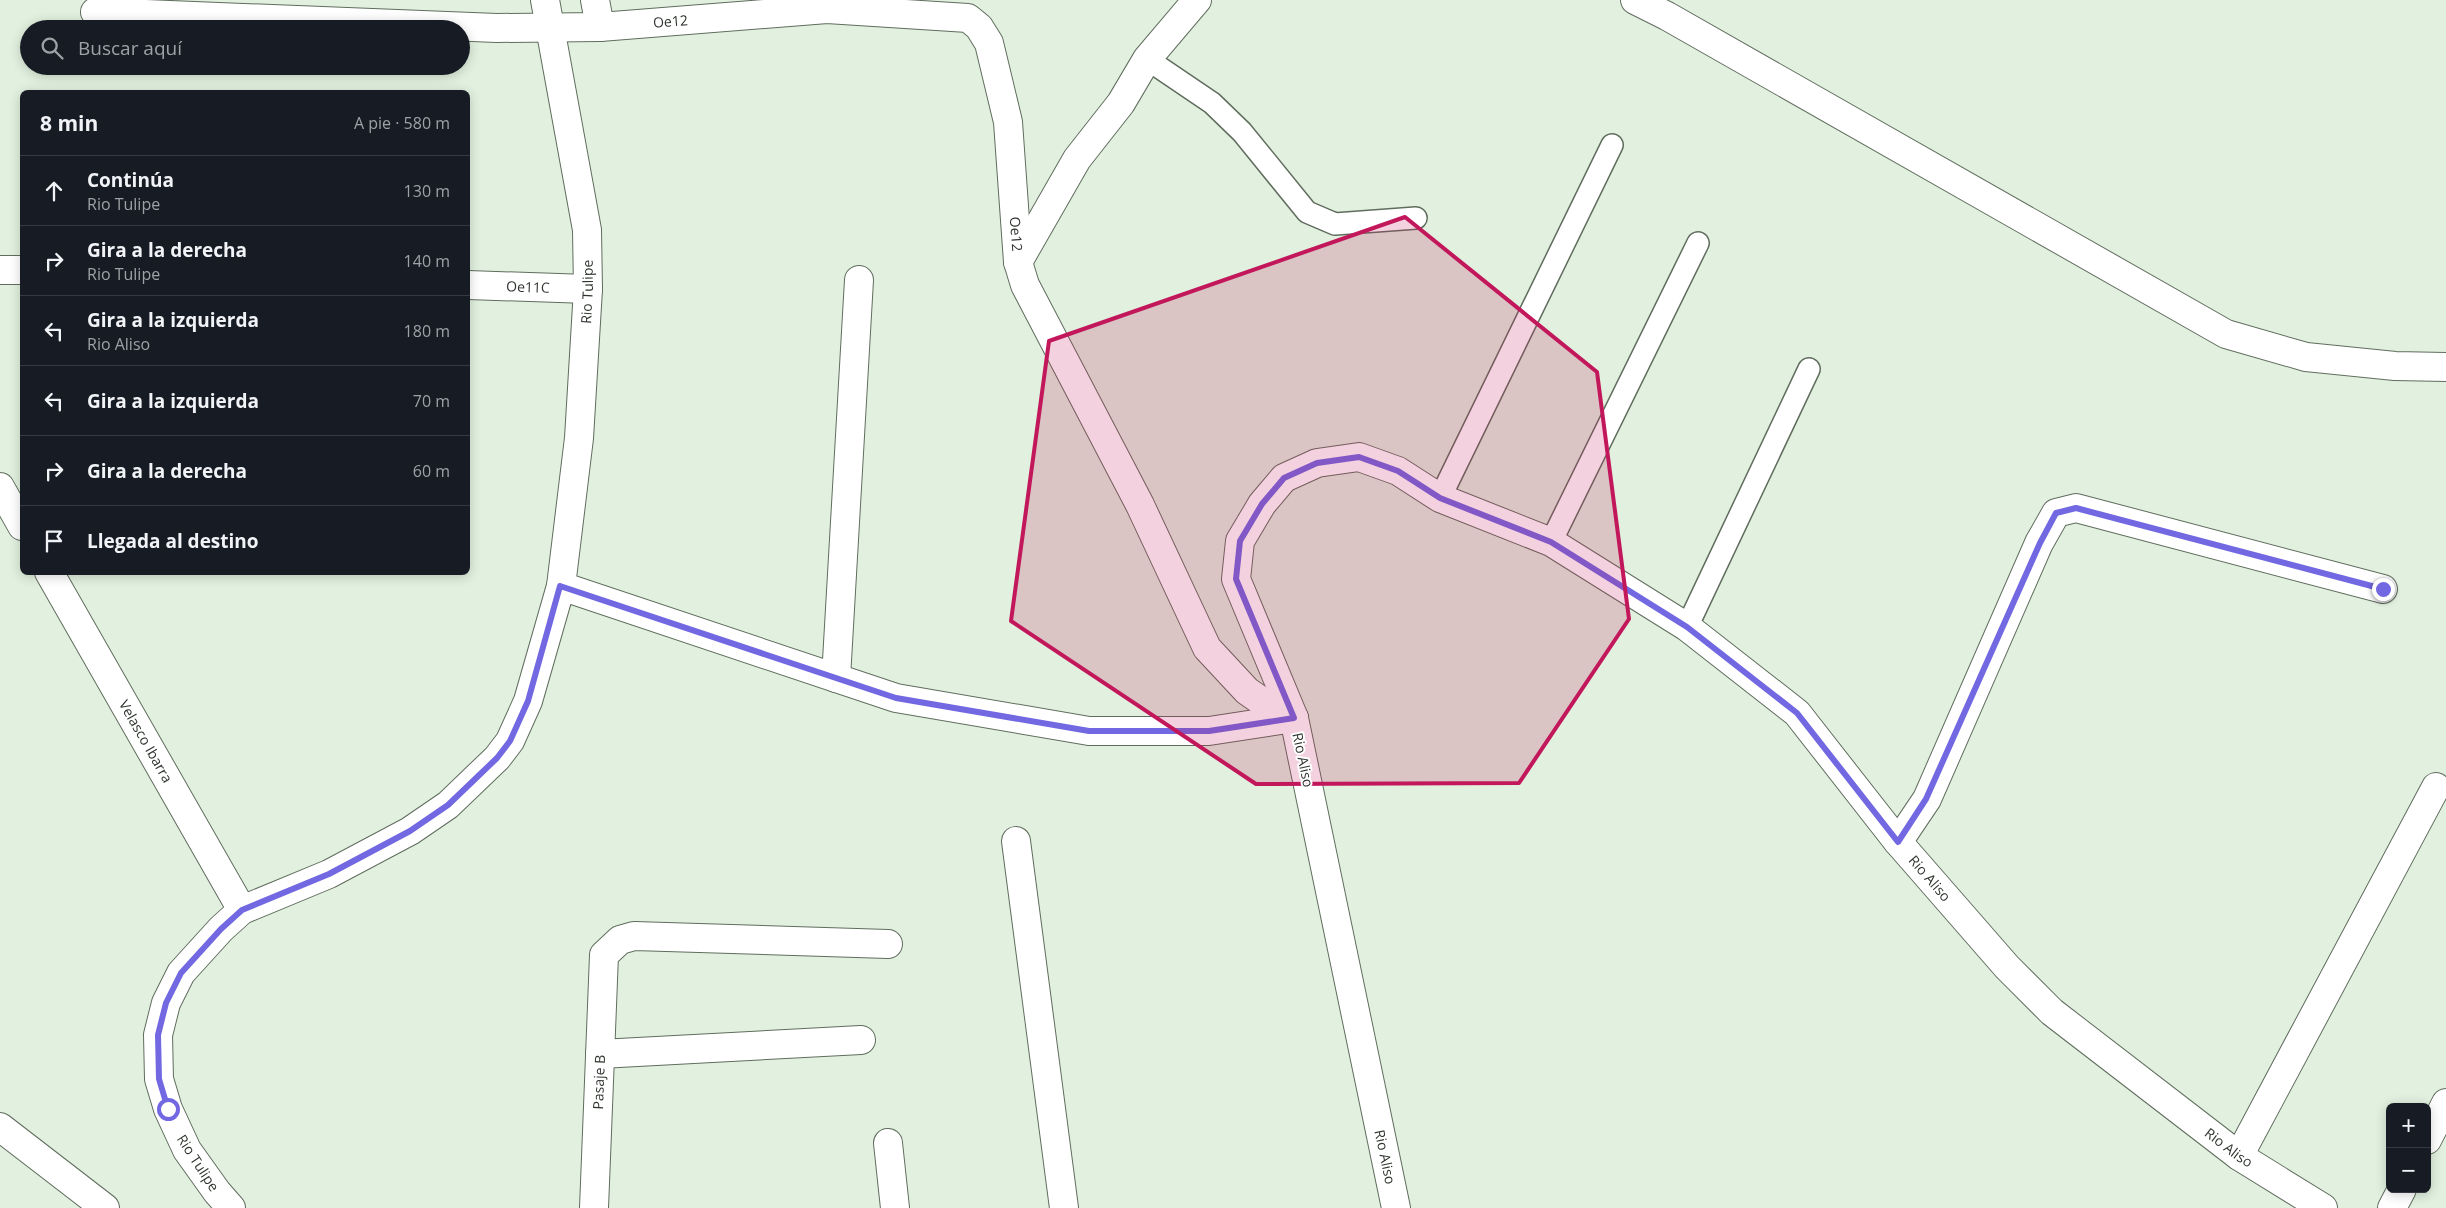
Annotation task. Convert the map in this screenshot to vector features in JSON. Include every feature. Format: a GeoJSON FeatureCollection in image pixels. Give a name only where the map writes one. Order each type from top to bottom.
{"type":"FeatureCollection","features":[{"type":"Feature","properties":{"kind":"street","name":"Rio Tulipe"},"geometry":{"type":"LineString","coordinates":[[231,1208],[187,1150],[168,1109],[159,1079],[158,1035],[166,1003],[181,973],[221,929],[242,910],[329,874],[410,831],[448,805],[497,758],[510,741],[528,701],[560,586],[579,438],[588,289],[587,230],[544,0]]}},
{"type":"Feature","properties":{"kind":"street"},"geometry":{"type":"LineString","coordinates":[[595,0],[600,27]]}},
{"type":"Feature","properties":{"kind":"street"},"geometry":{"type":"LineString","coordinates":[[1197,0],[1146,59],[1121,103],[1078,158],[1021,273],[1140,505],[1207,648],[1247,691],[1280,714],[1294,718]]}},
{"type":"Feature","properties":{"kind":"street"},"geometry":{"type":"LineString","coordinates":[[1635,0],[1693,31],[2226,334],[2306,357],[2395,366],[2446,368]]}},
{"type":"Feature","properties":{"kind":"street","name":"Oe12"},"geometry":{"type":"LineString","coordinates":[[470,27],[600,27],[827,9],[968,18],[979,27],[989,43],[1008,122],[1021,273]]}},
{"type":"Feature","properties":{"kind":"street","name":"Oe12"},"geometry":{"type":"LineString","coordinates":[[95,12],[296,20]]}},
{"type":"Feature","properties":{"kind":"street"},"geometry":{"type":"LineString","coordinates":[[0,270],[20,270]]}},
{"type":"Feature","properties":{"kind":"street"},"geometry":{"type":"LineString","coordinates":[[836,678],[860,280]]}},
{"type":"Feature","properties":{"kind":"street","name":"Oe11C"},"geometry":{"type":"LineString","coordinates":[[470,285],[588,289]]}},
{"type":"Feature","properties":{"kind":"street","name":"Rio Aliso"},"geometry":{"type":"LineString","coordinates":[[1396,1208],[1294,718],[1236,579],[1240,541],[1262,504],[1284,478],[1317,463],[1359,457],[1398,471],[1440,498],[1551,542],[1687,627],[1797,713],[1898,842],[2006,967],[2052,1012],[2239,1156],[2323,1208]]}},
{"type":"Feature","properties":{"kind":"street"},"geometry":{"type":"LineString","coordinates":[[0,487],[20,522]]}},
{"type":"Feature","properties":{"kind":"street"},"geometry":{"type":"LineString","coordinates":[[1898,842],[1926,799],[2040,543],[2056,513],[2076,508],[2383,589]]}},
{"type":"Feature","properties":{"kind":"street","name":"Velasco Ibarra"},"geometry":{"type":"LineString","coordinates":[[51,575],[242,910]]}},
{"type":"Feature","properties":{"kind":"street"},"geometry":{"type":"LineString","coordinates":[[560,586],[896,698],[1089,731],[1209,731],[1294,718]]}},
{"type":"Feature","properties":{"kind":"street"},"geometry":{"type":"LineString","coordinates":[[2239,1156],[2436,787]]}},
{"type":"Feature","properties":{"kind":"street"},"geometry":{"type":"LineString","coordinates":[[1016,841],[1064,1208]]}},
{"type":"Feature","properties":{"kind":"street","name":"Pasaje B"},"geometry":{"type":"LineString","coordinates":[[594,1208],[604,955],[620,940],[634,936],[888,944]]}},
{"type":"Feature","properties":{"kind":"street"},"geometry":{"type":"LineString","coordinates":[[600,1054],[861,1040]]}},
{"type":"Feature","properties":{"kind":"street"},"geometry":{"type":"LineString","coordinates":[[2431,1132],[2446,1103]]}},
{"type":"Feature","properties":{"kind":"street"},"geometry":{"type":"LineString","coordinates":[[0,1127],[105,1208]]}},
{"type":"Feature","properties":{"kind":"street"},"geometry":{"type":"LineString","coordinates":[[888,1143],[895,1208]]}},
{"type":"Feature","properties":{"kind":"street"},"geometry":{"type":"LineString","coordinates":[[2392,1208],[2400,1193]]}},
{"type":"Feature","properties":{"kind":"lane"},"geometry":{"type":"LineString","coordinates":[[1146,59],[1212,103],[1242,132],[1306,212],[1335,224],[1416,218]]}},
{"type":"Feature","properties":{"kind":"lane"},"geometry":{"type":"LineString","coordinates":[[1440,498],[1612,145]]}},
{"type":"Feature","properties":{"kind":"lane"},"geometry":{"type":"LineString","coordinates":[[1551,542],[1698,243]]}},
{"type":"Feature","properties":{"kind":"lane"},"geometry":{"type":"LineString","coordinates":[[1687,627],[1809,369]]}},
{"type":"Feature","properties":{"kind":"highlighted area"},"geometry":{"type":"Polygon","coordinates":[[[1405,217],[1597,372],[1629,619],[1519,783],[1256,784],[1011,621],[1049,341],[1405,217]]]}},
{"type":"Feature","properties":{"kind":"route"},"geometry":{"type":"LineString","coordinates":[[168,1109],[159,1079],[158,1035],[166,1003],[181,973],[221,929],[242,910],[329,874],[410,831],[448,805],[497,758],[510,741],[528,701],[560,586],[896,698],[1011,716],[1089,731],[1209,731],[1294,718],[1236,579],[1240,541],[1262,504],[1284,478],[1317,463],[1359,457],[1398,471],[1440,498],[1551,542],[1687,627],[1797,713],[1898,842],[1926,799],[2040,543],[2056,513],[2076,508],[2383,589]]}}]}
